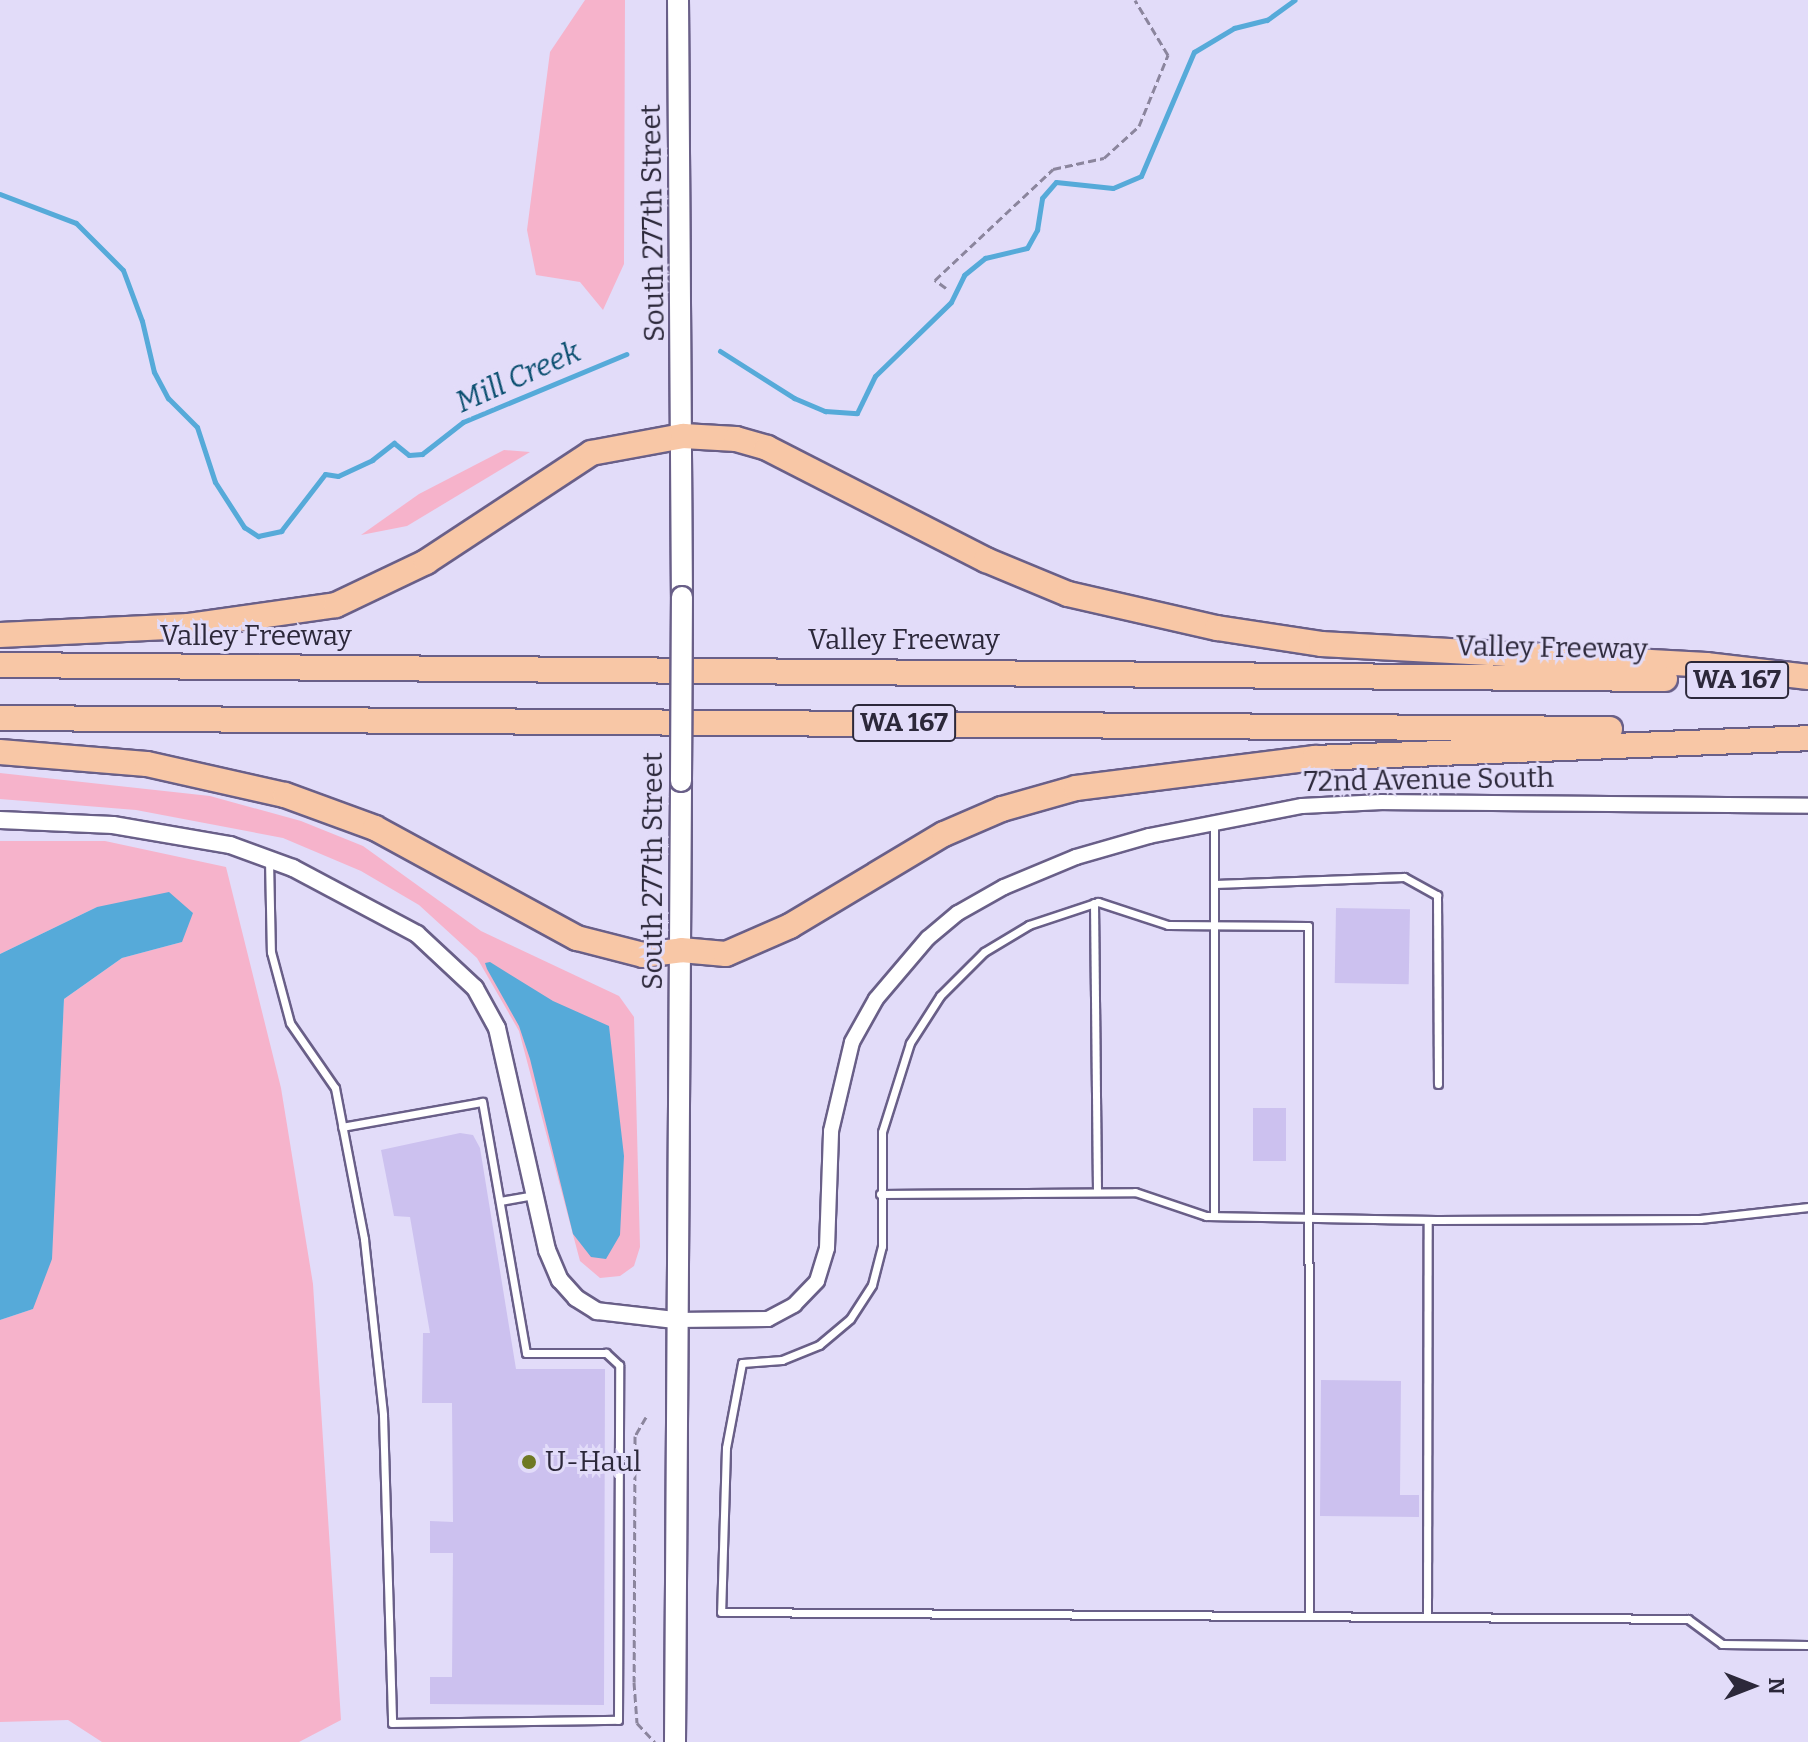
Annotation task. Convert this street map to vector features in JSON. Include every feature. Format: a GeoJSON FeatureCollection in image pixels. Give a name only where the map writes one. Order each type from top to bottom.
{"type":"FeatureCollection","features":[{"type":"Feature","properties":{"kind":"highway"},"geometry":{"type":"LineString","coordinates":[[0,635],[189,626],[336,605],[426,562],[591,453],[683,436],[736,439],[767,448],[986,560],[1068,594],[1217,628],[1321,644],[1706,665],[1808,678]]}},
{"type":"Feature","properties":{"kind":"highway","name":"Valley Freeway"},"geometry":{"type":"LineString","coordinates":[[0,665],[1808,678]]}},
{"type":"Feature","properties":{"kind":"highway","name":"WA 167"},"geometry":{"type":"LineString","coordinates":[[0,718],[1808,731]]}},
{"type":"Feature","properties":{"kind":"highway"},"geometry":{"type":"LineString","coordinates":[[0,752],[147,764],[285,795],[375,828],[577,938],[643,955],[681,950],[726,954],[790,926],[944,834],[1002,809],[1076,788],[1315,758],[1808,738]]}},
{"type":"Feature","properties":{"kind":"main road","name":"South 277th Street"},"geometry":{"type":"LineString","coordinates":[[675,1742],[675,1320],[681,950],[683,436],[678,0]]}},
{"type":"Feature","properties":{"kind":"street","name":"72nd Avenue South"},"geometry":{"type":"LineString","coordinates":[[0,820],[158,831],[269,858],[417,934],[475,988],[497,1028],[553,1266],[576,1298],[605,1313],[675,1320],[768,1319],[794,1305],[817,1281],[827,1248],[831,1131],[852,1042],[876,999],[928,938],[958,913],[993,893],[1076,857],[1214,820],[1302,806],[1382,802],[1808,806]]}},
{"type":"Feature","properties":{"kind":"lane"},"geometry":{"type":"LineString","coordinates":[[1214,820],[1214,1216]]}},
{"type":"Feature","properties":{"kind":"lane"},"geometry":{"type":"LineString","coordinates":[[269,858],[271,952],[290,1023],[335,1088],[342,1127],[364,1239],[383,1415],[392,1723],[618,1720],[619,1365],[606,1353],[526,1353],[482,1102],[342,1127]]}},
{"type":"Feature","properties":{"kind":"lane"},"geometry":{"type":"LineString","coordinates":[[1215,884],[1404,877],[1437,895],[1438,1084]]}},
{"type":"Feature","properties":{"kind":"lane"},"geometry":{"type":"LineString","coordinates":[[1094,903],[1097,1192]]}},
{"type":"Feature","properties":{"kind":"lane"},"geometry":{"type":"LineString","coordinates":[[1309,1615],[1308,926],[1168,925],[1094,903],[1029,925],[984,952],[940,996],[910,1043],[889,1096],[882,1132],[882,1246],[872,1285],[850,1319],[819,1345],[782,1360],[742,1363],[726,1448],[721,1612],[1688,1619],[1722,1644],[1808,1645]]}},
{"type":"Feature","properties":{"kind":"lane"},"geometry":{"type":"LineString","coordinates":[[880,1194],[1135,1192],[1214,1216],[1308,1215],[1428,1220],[1700,1219],[1808,1207]]}},
{"type":"Feature","properties":{"kind":"lane"},"geometry":{"type":"LineString","coordinates":[[500,1201],[536,1194]]}},
{"type":"Feature","properties":{"kind":"lane"},"geometry":{"type":"LineString","coordinates":[[1427,1616],[1428,1220]]}},
{"type":"Feature","properties":{"kind":"path"},"geometry":{"type":"LineString","coordinates":[[946,288],[935,280],[1053,169],[1104,158],[1125,144],[1139,126],[1168,55],[1135,0]]}},
{"type":"Feature","properties":{"kind":"path"},"geometry":{"type":"LineString","coordinates":[[646,1417],[635,1436],[634,1682],[637,1723],[655,1742]]}},
{"type":"Feature","properties":{"kind":"shaded area"},"geometry":{"type":"Polygon","coordinates":[[[585,0],[625,0],[624,264],[603,310],[580,282],[536,275],[527,230],[550,52],[585,0]]]}},
{"type":"Feature","properties":{"kind":"shaded area"},"geometry":{"type":"Polygon","coordinates":[[[504,450],[530,452],[407,526],[361,535],[419,494],[504,450]]]}},
{"type":"Feature","properties":{"kind":"shaded area"},"geometry":{"type":"Polygon","coordinates":[[[0,773],[210,796],[301,821],[363,846],[481,931],[619,996],[634,1017],[640,1247],[634,1266],[620,1276],[600,1278],[580,1261],[519,1031],[477,958],[419,905],[361,871],[283,838],[136,810],[0,799],[0,773]]]}},
{"type":"Feature","properties":{"kind":"shaded area"},"geometry":{"type":"Polygon","coordinates":[[[0,841],[105,841],[226,867],[281,1088],[313,1284],[341,1720],[299,1742],[102,1742],[68,1720],[0,1722],[0,1320],[33,1309],[56,1151],[64,999],[122,958],[182,942],[97,907],[0,954],[0,841]]]}},
{"type":"Feature","properties":{"kind":"water"},"geometry":{"type":"Polygon","coordinates":[[[169,892],[193,913],[182,942],[122,958],[64,999],[52,1259],[33,1309],[0,1320],[0,954],[97,907],[169,892]]]}},
{"type":"Feature","properties":{"kind":"water"},"geometry":{"type":"Polygon","coordinates":[[[490,962],[553,1001],[609,1026],[624,1156],[620,1235],[606,1259],[591,1257],[573,1234],[530,1059],[519,1026],[487,969],[485,963],[490,962]]]}},
{"type":"Feature","properties":{"kind":"building"},"geometry":{"type":"Polygon","coordinates":[[[1336,908],[1410,909],[1409,984],[1335,983],[1336,908]]]}},
{"type":"Feature","properties":{"kind":"building"},"geometry":{"type":"Polygon","coordinates":[[[1253,1108],[1286,1108],[1286,1161],[1253,1161],[1253,1108]]]}},
{"type":"Feature","properties":{"kind":"building","name":"U-Haul"},"geometry":{"type":"Polygon","coordinates":[[[460,1133],[473,1135],[480,1148],[516,1369],[605,1369],[604,1705],[430,1704],[430,1677],[452,1677],[453,1553],[430,1553],[430,1521],[453,1522],[452,1403],[422,1403],[423,1333],[430,1333],[410,1217],[394,1216],[381,1150],[460,1133]]]}},
{"type":"Feature","properties":{"kind":"building"},"geometry":{"type":"Polygon","coordinates":[[[1321,1380],[1401,1381],[1400,1495],[1419,1495],[1419,1517],[1320,1516],[1321,1380]]]}},
{"type":"Feature","properties":{"kind":"waterway","name":"Mill Creek"},"geometry":{"type":"LineString","coordinates":[[720,351],[794,398],[825,411],[857,413],[875,376],[951,302],[964,275],[985,258],[1027,248],[1037,230],[1042,198],[1056,182],[1113,188],[1141,176],[1194,52],[1234,28],[1267,20],[1295,0]]}},
{"type":"Feature","properties":{"kind":"waterway","name":"Mill Creek"},"geometry":{"type":"LineString","coordinates":[[0,194],[76,223],[123,270],[142,321],[154,372],[168,398],[197,427],[215,482],[244,527],[258,536],[281,531],[325,474],[338,476],[372,460],[394,443],[409,455],[422,454],[463,422],[626,354]]}},
{"type":"Feature","properties":{"kind":"place","name":"U-Haul"},"geometry":{"type":"Point","coordinates":[529,1462]}}]}
